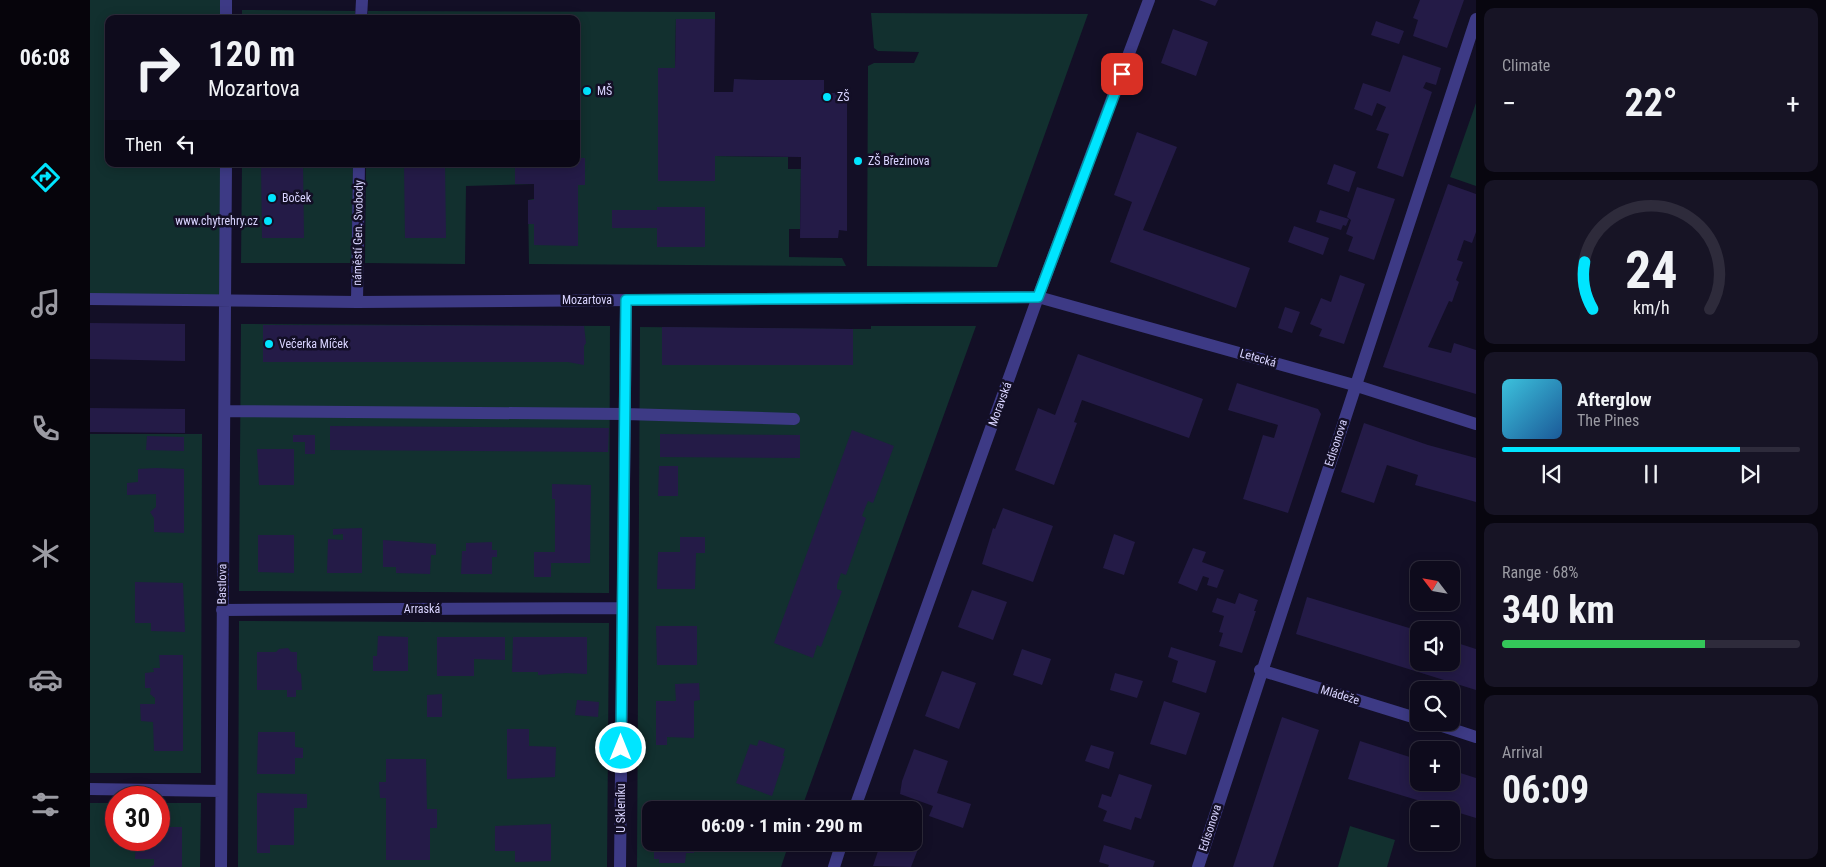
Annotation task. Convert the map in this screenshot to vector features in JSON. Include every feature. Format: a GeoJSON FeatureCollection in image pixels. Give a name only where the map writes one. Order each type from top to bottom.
{"type":"FeatureCollection","features":[{"type":"Feature","properties":{"kind":"street"},"geometry":{"type":"LineString","coordinates":[[226,0],[226,15]]}},
{"type":"Feature","properties":{"kind":"street"},"geometry":{"type":"LineString","coordinates":[[362,0],[362,15]]}},
{"type":"Feature","properties":{"kind":"street","name":"Moravská"},"geometry":{"type":"LineString","coordinates":[[857,801],[1038,297],[1150,0]]}},
{"type":"Feature","properties":{"kind":"street","name":"Edisonova"},"geometry":{"type":"LineString","coordinates":[[1198,867],[1260,670],[1476,19]]}},
{"type":"Feature","properties":{"kind":"street","name":"Bastlova"},"geometry":{"type":"LineString","coordinates":[[221,867],[226,167]]}},
{"type":"Feature","properties":{"kind":"street","name":"náměstí Gen. Svobody"},"geometry":{"type":"LineString","coordinates":[[358,302],[359,167]]}},
{"type":"Feature","properties":{"kind":"street","name":"Mozartova"},"geometry":{"type":"LineString","coordinates":[[90,299],[358,302],[1038,297]]}},
{"type":"Feature","properties":{"kind":"street","name":"Letecká"},"geometry":{"type":"LineString","coordinates":[[1038,297],[1354,385],[1476,424]]}},
{"type":"Feature","properties":{"kind":"street","name":"U Skleníku"},"geometry":{"type":"LineString","coordinates":[[620,867],[626,300]]}},
{"type":"Feature","properties":{"kind":"street"},"geometry":{"type":"LineString","coordinates":[[224,411],[624,414],[794,419]]}},
{"type":"Feature","properties":{"kind":"street","name":"Arraská"},"geometry":{"type":"LineString","coordinates":[[222,610],[622,608]]}},
{"type":"Feature","properties":{"kind":"street","name":"Mládeže"},"geometry":{"type":"LineString","coordinates":[[1260,670],[1410,716]]}},
{"type":"Feature","properties":{"kind":"street"},"geometry":{"type":"LineString","coordinates":[[1458,731],[1476,737]]}},
{"type":"Feature","properties":{"kind":"street"},"geometry":{"type":"LineString","coordinates":[[90,790],[221,791]]}},
{"type":"Feature","properties":{"kind":"street"},"geometry":{"type":"LineString","coordinates":[[834,867],[839,851]]}},
{"type":"Feature","properties":{"kind":"green space"},"geometry":{"type":"Polygon","coordinates":[[[90,0],[226,0],[226,15],[105,15],[105,167],[226,167],[226,301],[90,299],[90,0]]]}},
{"type":"Feature","properties":{"kind":"green space"},"geometry":{"type":"Polygon","coordinates":[[[242,10],[355,11],[355,15],[242,15],[242,10]]]}},
{"type":"Feature","properties":{"kind":"green space"},"geometry":{"type":"Polygon","coordinates":[[[368,11],[715,12],[715,19],[676,19],[675,68],[659,68],[715,156],[788,157],[788,169],[801,169],[800,229],[789,229],[789,257],[842,258],[846,266],[529,264],[528,200],[534,199],[534,184],[466,186],[465,264],[365,263],[366,167],[580,167],[580,15],[368,15],[368,11]]]}},
{"type":"Feature","properties":{"kind":"green space"},"geometry":{"type":"Polygon","coordinates":[[[871,13],[1088,14],[997,267],[867,266],[868,66],[874,63],[914,63],[919,52],[878,51],[874,48],[871,13]]]}},
{"type":"Feature","properties":{"kind":"green space"},"geometry":{"type":"Polygon","coordinates":[[[1476,103],[1476,186],[1450,177],[1476,103]]]}},
{"type":"Feature","properties":{"kind":"green space"},"geometry":{"type":"Polygon","coordinates":[[[242,167],[353,167],[352,263],[241,263],[242,167]]]}},
{"type":"Feature","properties":{"kind":"green space"},"geometry":{"type":"Polygon","coordinates":[[[241,324],[610,326],[609,593],[239,591],[241,324]]]}},
{"type":"Feature","properties":{"kind":"green space"},"geometry":{"type":"Polygon","coordinates":[[[871,326],[976,326],[804,801],[642,801],[642,851],[786,851],[781,867],[637,867],[640,327],[871,329],[871,326]]]}},
{"type":"Feature","properties":{"kind":"green space"},"geometry":{"type":"Polygon","coordinates":[[[90,434],[202,434],[201,773],[90,773],[90,434]]]}},
{"type":"Feature","properties":{"kind":"green space"},"geometry":{"type":"Polygon","coordinates":[[[239,621],[609,623],[607,867],[238,867],[239,621]]]}},
{"type":"Feature","properties":{"kind":"green space"},"geometry":{"type":"Polygon","coordinates":[[[90,803],[105,803],[105,851],[170,851],[170,803],[201,803],[200,867],[90,867],[90,803]]]}},
{"type":"Feature","properties":{"kind":"green space"},"geometry":{"type":"Polygon","coordinates":[[[1350,826],[1395,840],[1387,867],[1338,867],[1350,826]]]}},
{"type":"Feature","properties":{"kind":"building"},"geometry":{"type":"Polygon","coordinates":[[[1199,0],[1218,0],[1215,6],[1199,0]]]}},
{"type":"Feature","properties":{"kind":"building"},"geometry":{"type":"Polygon","coordinates":[[[1420,0],[1464,0],[1447,48],[1413,36],[1418,20],[1413,18],[1420,0]]]}},
{"type":"Feature","properties":{"kind":"building"},"geometry":{"type":"Polygon","coordinates":[[[676,19],[715,19],[714,92],[733,92],[734,79],[824,80],[824,93],[847,93],[847,231],[839,230],[838,238],[800,238],[801,157],[715,156],[715,181],[658,181],[658,68],[675,68],[676,19]]]}},
{"type":"Feature","properties":{"kind":"building"},"geometry":{"type":"Polygon","coordinates":[[[1376,21],[1404,31],[1399,44],[1371,35],[1376,21]]]}},
{"type":"Feature","properties":{"kind":"building"},"geometry":{"type":"Polygon","coordinates":[[[1173,29],[1208,42],[1196,76],[1161,63],[1173,29]]]}},
{"type":"Feature","properties":{"kind":"building"},"geometry":{"type":"Polygon","coordinates":[[[1403,55],[1441,68],[1436,85],[1426,82],[1423,88],[1432,92],[1403,177],[1377,168],[1389,134],[1376,130],[1386,107],[1377,103],[1372,116],[1354,109],[1363,83],[1390,92],[1403,55]]]}},
{"type":"Feature","properties":{"kind":"building"},"geometry":{"type":"Polygon","coordinates":[[[1137,132],[1177,147],[1143,230],[1250,268],[1236,308],[1110,262],[1132,202],[1114,195],[1137,132]]]}},
{"type":"Feature","properties":{"kind":"building"},"geometry":{"type":"Polygon","coordinates":[[[580,158],[585,158],[585,185],[578,185],[578,246],[534,245],[534,224],[528,224],[528,200],[534,200],[534,184],[515,184],[515,167],[580,167],[580,158]]]}},
{"type":"Feature","properties":{"kind":"building"},"geometry":{"type":"Polygon","coordinates":[[[1334,164],[1356,172],[1349,192],[1327,184],[1334,164]]]}},
{"type":"Feature","properties":{"kind":"building"},"geometry":{"type":"Polygon","coordinates":[[[261,167],[303,167],[304,238],[262,238],[261,167]]]}},
{"type":"Feature","properties":{"kind":"building"},"geometry":{"type":"Polygon","coordinates":[[[404,167],[445,167],[446,238],[405,238],[404,167]]]}},
{"type":"Feature","properties":{"kind":"building"},"geometry":{"type":"Polygon","coordinates":[[[1448,184],[1476,194],[1476,232],[1472,243],[1464,240],[1457,260],[1463,262],[1456,280],[1459,282],[1452,302],[1449,301],[1428,347],[1451,353],[1454,343],[1476,350],[1476,394],[1383,367],[1448,184]]]}},
{"type":"Feature","properties":{"kind":"building"},"geometry":{"type":"Polygon","coordinates":[[[1357,187],[1395,199],[1374,260],[1348,251],[1353,237],[1346,234],[1351,220],[1347,217],[1357,187]]]}},
{"type":"Feature","properties":{"kind":"building"},"geometry":{"type":"Polygon","coordinates":[[[657,207],[705,207],[705,247],[657,247],[657,228],[612,228],[612,210],[657,210],[657,207]]]}},
{"type":"Feature","properties":{"kind":"building"},"geometry":{"type":"Polygon","coordinates":[[[1320,210],[1349,219],[1346,226],[1343,225],[1341,230],[1316,222],[1320,210]]]}},
{"type":"Feature","properties":{"kind":"building"},"geometry":{"type":"Polygon","coordinates":[[[1294,226],[1329,238],[1323,255],[1288,242],[1294,226]]]}},
{"type":"Feature","properties":{"kind":"building"},"geometry":{"type":"Polygon","coordinates":[[[1340,275],[1365,284],[1344,344],[1319,336],[1322,329],[1310,324],[1321,298],[1331,302],[1340,275]]]}},
{"type":"Feature","properties":{"kind":"building"},"geometry":{"type":"Polygon","coordinates":[[[1285,307],[1300,312],[1292,333],[1278,328],[1285,307]]]}},
{"type":"Feature","properties":{"kind":"building"},"geometry":{"type":"Polygon","coordinates":[[[90,323],[185,324],[185,361],[90,359],[90,323]]]}},
{"type":"Feature","properties":{"kind":"building"},"geometry":{"type":"Polygon","coordinates":[[[263,325],[584,326],[586,343],[584,346],[584,365],[568,362],[263,362],[263,325]]]}},
{"type":"Feature","properties":{"kind":"building"},"geometry":{"type":"Polygon","coordinates":[[[662,327],[853,329],[853,365],[662,365],[662,327]]]}},
{"type":"Feature","properties":{"kind":"building"},"geometry":{"type":"Polygon","coordinates":[[[1078,354],[1203,399],[1189,438],[1082,400],[1074,422],[1077,423],[1054,485],[1015,470],[1038,408],[1055,415],[1078,354]]]}},
{"type":"Feature","properties":{"kind":"building"},"geometry":{"type":"Polygon","coordinates":[[[1237,383],[1318,409],[1321,414],[1288,513],[1243,499],[1263,435],[1274,438],[1278,425],[1228,410],[1237,383]]]}},
{"type":"Feature","properties":{"kind":"building"},"geometry":{"type":"Polygon","coordinates":[[[90,408],[185,409],[185,433],[90,432],[90,408]]]}},
{"type":"Feature","properties":{"kind":"building"},"geometry":{"type":"Polygon","coordinates":[[[1364,423],[1428,445],[1476,458],[1476,502],[1415,485],[1418,475],[1387,465],[1374,503],[1341,492],[1364,423]]]}},
{"type":"Feature","properties":{"kind":"building"},"geometry":{"type":"Polygon","coordinates":[[[330,426],[609,428],[608,452],[330,450],[330,426]]]}},
{"type":"Feature","properties":{"kind":"building"},"geometry":{"type":"Polygon","coordinates":[[[852,430],[894,446],[873,503],[868,501],[863,513],[862,516],[866,518],[846,575],[841,573],[837,585],[837,589],[842,591],[821,647],[817,645],[813,658],[774,643],[852,430]]]}},
{"type":"Feature","properties":{"kind":"building"},"geometry":{"type":"Polygon","coordinates":[[[660,434],[800,435],[800,458],[660,457],[660,434]]]}},
{"type":"Feature","properties":{"kind":"building"},"geometry":{"type":"Polygon","coordinates":[[[293,435],[315,435],[315,454],[305,454],[305,442],[293,442],[293,435]]]}},
{"type":"Feature","properties":{"kind":"building"},"geometry":{"type":"Polygon","coordinates":[[[147,436],[184,437],[184,451],[146,450],[147,436]]]}},
{"type":"Feature","properties":{"kind":"building"},"geometry":{"type":"Polygon","coordinates":[[[257,449],[294,449],[294,485],[259,485],[257,449]]]}},
{"type":"Feature","properties":{"kind":"building"},"geometry":{"type":"Polygon","coordinates":[[[659,466],[678,466],[678,496],[658,496],[659,466]]]}},
{"type":"Feature","properties":{"kind":"building"},"geometry":{"type":"Polygon","coordinates":[[[138,469],[184,469],[184,533],[154,532],[154,518],[150,512],[156,507],[156,494],[127,495],[127,483],[138,482],[138,469]]]}},
{"type":"Feature","properties":{"kind":"building"},"geometry":{"type":"Polygon","coordinates":[[[552,484],[591,485],[590,563],[551,563],[551,577],[534,577],[534,552],[555,552],[555,499],[552,499],[552,484]]]}},
{"type":"Feature","properties":{"kind":"building"},"geometry":{"type":"Polygon","coordinates":[[[1003,508],[1053,526],[1033,582],[982,564],[993,528],[995,529],[1003,508]]]}},
{"type":"Feature","properties":{"kind":"building"},"geometry":{"type":"Polygon","coordinates":[[[362,528],[362,573],[327,573],[328,539],[343,540],[343,534],[333,535],[333,529],[362,528]]]}},
{"type":"Feature","properties":{"kind":"building"},"geometry":{"type":"Polygon","coordinates":[[[1114,534],[1135,542],[1124,575],[1103,568],[1114,534]]]}},
{"type":"Feature","properties":{"kind":"building"},"geometry":{"type":"Polygon","coordinates":[[[258,535],[294,535],[294,573],[258,572],[258,535]]]}},
{"type":"Feature","properties":{"kind":"building"},"geometry":{"type":"Polygon","coordinates":[[[680,537],[705,537],[705,553],[696,553],[695,589],[657,589],[658,552],[680,552],[680,537]]]}},
{"type":"Feature","properties":{"kind":"building"},"geometry":{"type":"Polygon","coordinates":[[[383,540],[436,544],[436,555],[431,555],[430,574],[396,573],[396,567],[383,567],[383,540]]]}},
{"type":"Feature","properties":{"kind":"building"},"geometry":{"type":"Polygon","coordinates":[[[492,542],[492,550],[497,550],[497,557],[492,557],[492,574],[461,574],[462,551],[466,551],[466,543],[492,542]]]}},
{"type":"Feature","properties":{"kind":"building"},"geometry":{"type":"Polygon","coordinates":[[[1193,548],[1206,552],[1202,562],[1224,570],[1217,588],[1207,585],[1209,578],[1203,576],[1197,591],[1178,583],[1193,548]]]}},
{"type":"Feature","properties":{"kind":"building"},"geometry":{"type":"Polygon","coordinates":[[[135,582],[183,583],[185,632],[151,631],[151,623],[135,623],[135,582]]]}},
{"type":"Feature","properties":{"kind":"building"},"geometry":{"type":"Polygon","coordinates":[[[972,590],[1007,602],[993,640],[958,627],[972,590]]]}},
{"type":"Feature","properties":{"kind":"building"},"geometry":{"type":"Polygon","coordinates":[[[1239,593],[1258,600],[1242,653],[1219,646],[1223,633],[1219,632],[1224,616],[1212,612],[1217,598],[1235,604],[1239,593]]]}},
{"type":"Feature","properties":{"kind":"building"},"geometry":{"type":"Polygon","coordinates":[[[1307,597],[1410,628],[1410,669],[1296,634],[1307,597]]]}},
{"type":"Feature","properties":{"kind":"building"},"geometry":{"type":"Polygon","coordinates":[[[656,626],[697,626],[697,665],[657,665],[656,626]]]}},
{"type":"Feature","properties":{"kind":"building"},"geometry":{"type":"Polygon","coordinates":[[[378,636],[408,637],[408,671],[373,671],[373,656],[377,656],[378,636]]]}},
{"type":"Feature","properties":{"kind":"building"},"geometry":{"type":"Polygon","coordinates":[[[437,637],[505,637],[505,660],[474,659],[474,676],[437,676],[437,637]]]}},
{"type":"Feature","properties":{"kind":"building"},"geometry":{"type":"Polygon","coordinates":[[[513,637],[587,637],[587,674],[538,675],[538,672],[512,672],[513,637]]]}},
{"type":"Feature","properties":{"kind":"building"},"geometry":{"type":"Polygon","coordinates":[[[1460,644],[1476,649],[1476,690],[1460,685],[1460,681],[1447,681],[1415,671],[1460,671],[1460,644]]]}},
{"type":"Feature","properties":{"kind":"building"},"geometry":{"type":"Polygon","coordinates":[[[1171,647],[1216,661],[1206,693],[1172,682],[1178,661],[1168,657],[1171,647]]]}},
{"type":"Feature","properties":{"kind":"building"},"geometry":{"type":"Polygon","coordinates":[[[288,648],[291,652],[297,652],[297,670],[301,674],[302,690],[296,690],[296,697],[287,697],[287,690],[257,690],[257,652],[276,652],[279,649],[288,648]]]}},
{"type":"Feature","properties":{"kind":"building"},"geometry":{"type":"Polygon","coordinates":[[[1022,649],[1051,659],[1042,685],[1013,675],[1022,649]]]}},
{"type":"Feature","properties":{"kind":"building"},"geometry":{"type":"Polygon","coordinates":[[[159,655],[183,655],[183,751],[154,751],[153,722],[141,721],[140,704],[155,704],[155,698],[150,694],[151,688],[145,688],[145,673],[154,672],[153,668],[160,668],[159,655]]]}},
{"type":"Feature","properties":{"kind":"building"},"geometry":{"type":"Polygon","coordinates":[[[942,671],[976,683],[959,729],[925,716],[942,671]]]}},
{"type":"Feature","properties":{"kind":"building"},"geometry":{"type":"Polygon","coordinates":[[[1115,673],[1143,681],[1137,698],[1110,690],[1115,673]]]}},
{"type":"Feature","properties":{"kind":"building"},"geometry":{"type":"Polygon","coordinates":[[[699,683],[700,700],[694,701],[694,738],[667,737],[667,745],[656,745],[656,701],[676,701],[675,684],[699,683]]]}},
{"type":"Feature","properties":{"kind":"building"},"geometry":{"type":"Polygon","coordinates":[[[442,694],[442,717],[427,717],[427,695],[442,694]]]}},
{"type":"Feature","properties":{"kind":"building"},"geometry":{"type":"Polygon","coordinates":[[[577,700],[599,702],[598,717],[575,715],[577,700]]]}},
{"type":"Feature","properties":{"kind":"building"},"geometry":{"type":"Polygon","coordinates":[[[1164,701],[1200,713],[1186,755],[1150,744],[1164,701]]]}},
{"type":"Feature","properties":{"kind":"building"},"geometry":{"type":"Polygon","coordinates":[[[1282,717],[1319,730],[1273,867],[1233,867],[1282,717]]]}},
{"type":"Feature","properties":{"kind":"building"},"geometry":{"type":"Polygon","coordinates":[[[507,729],[529,729],[529,746],[556,747],[555,777],[507,779],[507,729]]]}},
{"type":"Feature","properties":{"kind":"building"},"geometry":{"type":"Polygon","coordinates":[[[258,732],[295,732],[295,747],[303,748],[303,758],[295,758],[295,774],[257,774],[258,732]]]}},
{"type":"Feature","properties":{"kind":"building"},"geometry":{"type":"Polygon","coordinates":[[[759,740],[785,749],[783,756],[785,756],[772,796],[736,783],[750,744],[757,746],[759,740]]]}},
{"type":"Feature","properties":{"kind":"building"},"geometry":{"type":"Polygon","coordinates":[[[1360,741],[1410,757],[1410,791],[1460,791],[1460,773],[1476,778],[1476,818],[1460,813],[1460,801],[1420,801],[1348,779],[1360,741]]]}},
{"type":"Feature","properties":{"kind":"building"},"geometry":{"type":"Polygon","coordinates":[[[1091,745],[1114,752],[1109,769],[1085,761],[1091,745]]]}},
{"type":"Feature","properties":{"kind":"building"},"geometry":{"type":"Polygon","coordinates":[[[914,749],[948,761],[937,793],[971,804],[963,828],[929,816],[933,806],[900,794],[902,781],[914,749]]]}},
{"type":"Feature","properties":{"kind":"building"},"geometry":{"type":"Polygon","coordinates":[[[386,759],[426,759],[427,809],[437,809],[437,828],[430,828],[430,860],[386,860],[386,798],[380,798],[379,782],[386,782],[386,759]]]}},
{"type":"Feature","properties":{"kind":"building"},"geometry":{"type":"Polygon","coordinates":[[[1119,774],[1152,785],[1141,819],[1135,817],[1131,830],[1103,821],[1107,811],[1098,807],[1102,794],[1111,797],[1119,774]]]}},
{"type":"Feature","properties":{"kind":"building"},"geometry":{"type":"Polygon","coordinates":[[[257,793],[307,794],[307,808],[294,808],[294,845],[270,845],[270,853],[257,853],[257,793]]]}},
{"type":"Feature","properties":{"kind":"building"},"geometry":{"type":"Polygon","coordinates":[[[670,800],[693,800],[693,801],[670,800]]]}},
{"type":"Feature","properties":{"kind":"building"},"geometry":{"type":"Polygon","coordinates":[[[551,824],[551,861],[515,862],[515,851],[495,851],[495,826],[551,824]]]}},
{"type":"Feature","properties":{"kind":"building"},"geometry":{"type":"Polygon","coordinates":[[[170,827],[182,827],[182,867],[150,867],[154,865],[154,859],[135,859],[135,851],[170,851],[170,827]]]}},
{"type":"Feature","properties":{"kind":"building"},"geometry":{"type":"Polygon","coordinates":[[[1104,845],[1155,861],[1153,867],[1108,867],[1109,865],[1099,862],[1104,845]]]}},
{"type":"Feature","properties":{"kind":"building"},"geometry":{"type":"Polygon","coordinates":[[[654,851],[694,851],[694,853],[686,853],[685,863],[659,863],[659,859],[654,859],[654,851]]]}},
{"type":"Feature","properties":{"kind":"building"},"geometry":{"type":"Polygon","coordinates":[[[878,851],[917,851],[911,867],[873,866],[878,851]]]}},
{"type":"Feature","properties":{"kind":"place","name":"MŠ"},"geometry":{"type":"Point","coordinates":[587,91]}},
{"type":"Feature","properties":{"kind":"place","name":"ZŠ"},"geometry":{"type":"Point","coordinates":[827,97]}},
{"type":"Feature","properties":{"kind":"place","name":"ZŠ Březinova"},"geometry":{"type":"Point","coordinates":[858,161]}},
{"type":"Feature","properties":{"kind":"place","name":"Boček"},"geometry":{"type":"Point","coordinates":[272,198]}},
{"type":"Feature","properties":{"kind":"place","name":"www.chytrehry.cz"},"geometry":{"type":"Point","coordinates":[268,221]}},
{"type":"Feature","properties":{"kind":"place","name":"Večerka Míček"},"geometry":{"type":"Point","coordinates":[269,344]}},
{"type":"Feature","properties":{"kind":"route"},"geometry":{"type":"LineString","coordinates":[[621,748],[626,300],[1038,297],[1122,74]]}}]}
